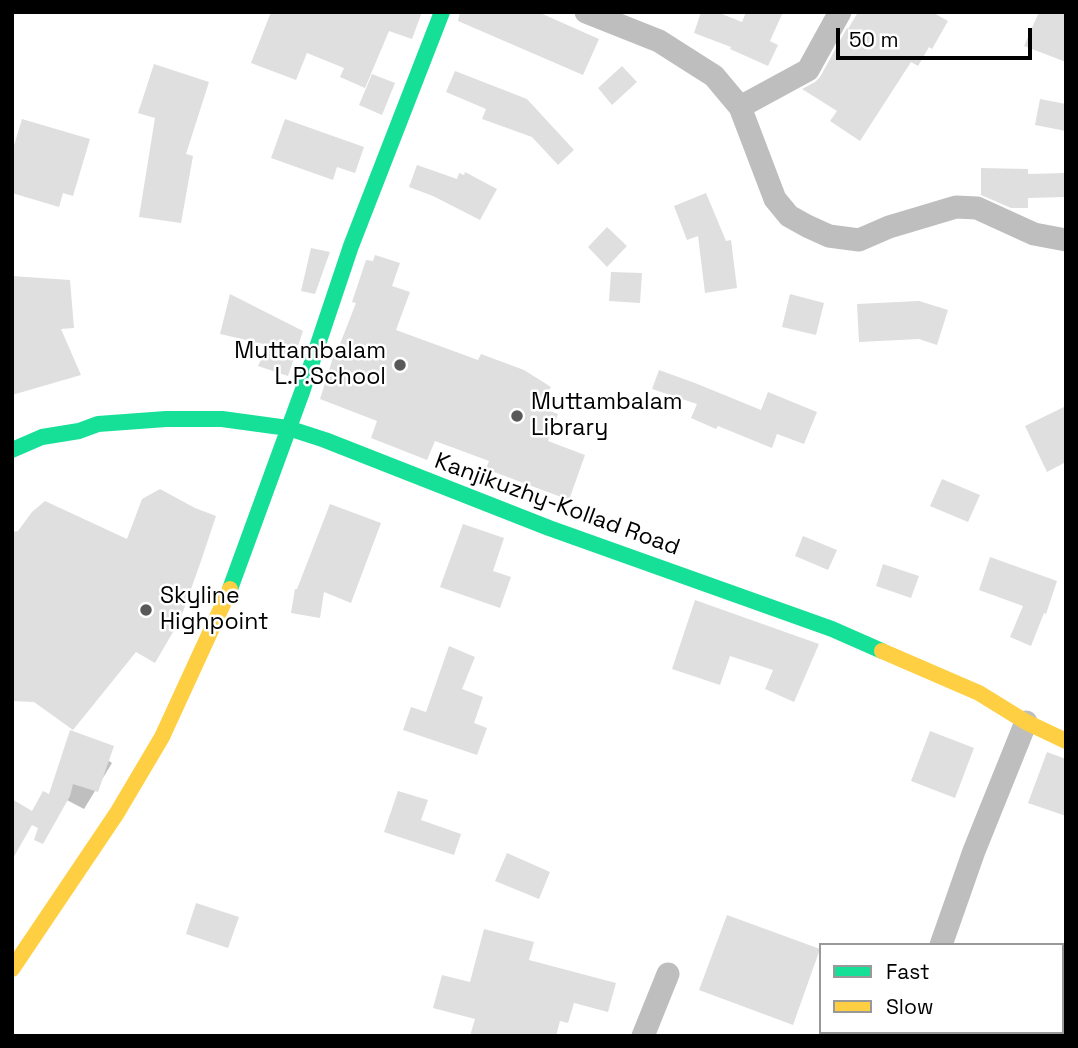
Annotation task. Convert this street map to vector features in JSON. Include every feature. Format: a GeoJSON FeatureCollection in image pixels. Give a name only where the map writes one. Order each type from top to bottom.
{"type":"FeatureCollection","features":[{"type":"Feature","properties":{"kind":"main road"},"geometry":{"type":"LineString","coordinates":[[12,969],[117,813],[162,737],[228,595],[302,392],[351,246],[442,12]]}},
{"type":"Feature","properties":{"kind":"main road","name":"Kanjikuzhy-Kollad Road"},"geometry":{"type":"LineString","coordinates":[[12,450],[42,437],[79,431],[99,424],[166,419],[222,419],[288,428],[549,528],[832,629],[979,693],[1026,722],[1066,741]]}},
{"type":"Feature","properties":{"kind":"street"},"geometry":{"type":"LineString","coordinates":[[586,12],[631,20],[714,76],[740,107],[775,199],[789,216],[807,226],[829,236],[859,240],[889,227],[956,206],[977,208],[1034,234],[1066,240]]}},
{"type":"Feature","properties":{"kind":"street"},"geometry":{"type":"LineString","coordinates":[[740,107],[808,70],[841,12]]}},
{"type":"Feature","properties":{"kind":"street"},"geometry":{"type":"LineString","coordinates":[[942,943],[974,851],[1026,722]]}},
{"type":"Feature","properties":{"kind":"street"},"geometry":{"type":"LineString","coordinates":[[643,1036],[668,974]]}},
{"type":"Feature","properties":{"kind":"shaded area"},"geometry":{"type":"Polygon","coordinates":[[[91,749],[112,763],[84,809],[63,798],[91,749]]]}},
{"type":"Feature","properties":{"kind":"building"},"geometry":{"type":"Polygon","coordinates":[[[271,12],[422,12],[412,39],[389,31],[365,88],[340,77],[344,68],[307,53],[296,80],[251,63],[271,12]]]}},
{"type":"Feature","properties":{"kind":"building"},"geometry":{"type":"Polygon","coordinates":[[[460,12],[538,12],[599,39],[583,75],[458,21],[460,12]]]}},
{"type":"Feature","properties":{"kind":"building"},"geometry":{"type":"Polygon","coordinates":[[[701,12],[717,12],[742,22],[746,12],[783,12],[770,41],[778,45],[768,66],[730,49],[731,47],[694,33],[701,12]]]}},
{"type":"Feature","properties":{"kind":"building"},"geometry":{"type":"Polygon","coordinates":[[[858,12],[932,12],[948,21],[932,49],[929,47],[918,66],[911,62],[860,141],[830,121],[837,111],[802,89],[820,77],[858,12]]]}},
{"type":"Feature","properties":{"kind":"building"},"geometry":{"type":"Polygon","coordinates":[[[1039,12],[1066,12],[1066,62],[1024,46],[1039,12]]]}},
{"type":"Feature","properties":{"kind":"building"},"geometry":{"type":"Polygon","coordinates":[[[154,64],[209,82],[186,154],[193,156],[181,223],[139,217],[155,118],[138,113],[154,64]]]}},
{"type":"Feature","properties":{"kind":"building"},"geometry":{"type":"Polygon","coordinates":[[[622,66],[637,82],[612,105],[598,88],[622,66]]]}},
{"type":"Feature","properties":{"kind":"building"},"geometry":{"type":"Polygon","coordinates":[[[455,71],[527,99],[574,150],[558,165],[532,137],[482,119],[486,109],[446,92],[455,71]]]}},
{"type":"Feature","properties":{"kind":"building"},"geometry":{"type":"Polygon","coordinates":[[[372,74],[395,83],[382,115],[359,105],[372,74]]]}},
{"type":"Feature","properties":{"kind":"building"},"geometry":{"type":"Polygon","coordinates":[[[1040,99],[1066,104],[1066,131],[1035,125],[1040,99]]]}},
{"type":"Feature","properties":{"kind":"building"},"geometry":{"type":"Polygon","coordinates":[[[22,119],[90,139],[73,196],[63,193],[59,207],[12,193],[12,152],[22,119]]]}},
{"type":"Feature","properties":{"kind":"building"},"geometry":{"type":"Polygon","coordinates":[[[285,119],[364,147],[355,173],[337,167],[333,180],[271,158],[285,119]]]}},
{"type":"Feature","properties":{"kind":"building"},"geometry":{"type":"Polygon","coordinates":[[[417,165],[457,179],[459,173],[464,175],[465,172],[497,189],[480,220],[409,187],[417,165]]]}},
{"type":"Feature","properties":{"kind":"building"},"geometry":{"type":"Polygon","coordinates":[[[981,168],[1028,169],[1028,174],[1066,173],[1066,197],[1028,198],[1028,208],[1011,208],[981,195],[981,168]]]}},
{"type":"Feature","properties":{"kind":"building"},"geometry":{"type":"Polygon","coordinates":[[[706,193],[726,241],[731,240],[737,288],[705,293],[698,236],[687,240],[674,206],[706,193]]]}},
{"type":"Feature","properties":{"kind":"building"},"geometry":{"type":"Polygon","coordinates":[[[607,227],[627,246],[607,267],[588,247],[607,227]]]}},
{"type":"Feature","properties":{"kind":"building"},"geometry":{"type":"Polygon","coordinates":[[[311,248],[330,252],[315,294],[301,291],[311,248]]]}},
{"type":"Feature","properties":{"kind":"building"},"geometry":{"type":"Polygon","coordinates":[[[375,255],[400,263],[392,286],[410,292],[396,330],[478,360],[481,354],[524,370],[551,387],[538,407],[558,414],[548,441],[585,455],[569,500],[486,469],[489,461],[435,441],[427,460],[371,438],[377,421],[320,399],[336,348],[338,349],[356,303],[352,302],[366,260],[373,261],[375,255]]]}},
{"type":"Feature","properties":{"kind":"building"},"geometry":{"type":"Polygon","coordinates":[[[611,272],[642,273],[640,303],[609,301],[611,272]]]}},
{"type":"Feature","properties":{"kind":"building"},"geometry":{"type":"Polygon","coordinates":[[[12,276],[70,280],[74,328],[61,329],[81,375],[12,395],[12,276]]]}},
{"type":"Feature","properties":{"kind":"building"},"geometry":{"type":"Polygon","coordinates":[[[230,294],[303,331],[288,376],[258,366],[268,345],[220,334],[230,294]]]}},
{"type":"Feature","properties":{"kind":"building"},"geometry":{"type":"Polygon","coordinates":[[[790,294],[824,303],[816,335],[782,327],[790,294]]]}},
{"type":"Feature","properties":{"kind":"building"},"geometry":{"type":"Polygon","coordinates":[[[919,301],[948,310],[937,345],[919,339],[859,342],[857,304],[919,301]]]}},
{"type":"Feature","properties":{"kind":"building"},"geometry":{"type":"Polygon","coordinates":[[[659,370],[761,410],[768,392],[817,412],[804,444],[777,434],[772,448],[691,418],[697,404],[652,389],[659,370]]]}},
{"type":"Feature","properties":{"kind":"building"},"geometry":{"type":"Polygon","coordinates":[[[1066,406],[1066,462],[1047,472],[1025,426],[1066,406]]]}},
{"type":"Feature","properties":{"kind":"building"},"geometry":{"type":"Polygon","coordinates":[[[942,479],[980,495],[968,522],[930,506],[942,479]]]}},
{"type":"Feature","properties":{"kind":"building","name":"Skyline Highpoint"},"geometry":{"type":"Polygon","coordinates":[[[160,489],[216,516],[180,620],[155,663],[136,652],[73,730],[34,702],[12,701],[12,532],[18,531],[32,512],[45,501],[127,539],[142,499],[160,489]]]}},
{"type":"Feature","properties":{"kind":"building"},"geometry":{"type":"Polygon","coordinates":[[[330,504],[381,523],[351,603],[324,592],[320,618],[291,613],[295,589],[330,504]]]}},
{"type":"Feature","properties":{"kind":"building"},"geometry":{"type":"Polygon","coordinates":[[[463,524],[504,538],[493,571],[511,577],[500,608],[440,587],[463,524]]]}},
{"type":"Feature","properties":{"kind":"building"},"geometry":{"type":"Polygon","coordinates":[[[803,536],[837,550],[828,570],[795,556],[803,536]]]}},
{"type":"Feature","properties":{"kind":"building"},"geometry":{"type":"Polygon","coordinates":[[[990,557],[1057,581],[1031,646],[1010,637],[1023,606],[979,590],[990,557]]]}},
{"type":"Feature","properties":{"kind":"building"},"geometry":{"type":"Polygon","coordinates":[[[883,564],[919,576],[911,598],[876,586],[883,564]]]}},
{"type":"Feature","properties":{"kind":"building"},"geometry":{"type":"Polygon","coordinates":[[[695,600],[819,644],[794,702],[765,689],[773,670],[730,656],[720,685],[672,669],[695,600]]]}},
{"type":"Feature","properties":{"kind":"building"},"geometry":{"type":"Polygon","coordinates":[[[449,646],[475,657],[462,689],[483,697],[474,723],[487,728],[477,755],[403,730],[411,707],[426,712],[449,646]]]}},
{"type":"Feature","properties":{"kind":"building"},"geometry":{"type":"Polygon","coordinates":[[[70,730],[114,746],[98,792],[73,784],[70,796],[43,844],[34,840],[38,828],[32,825],[12,860],[12,799],[32,811],[43,791],[49,794],[70,730]]]}},
{"type":"Feature","properties":{"kind":"building"},"geometry":{"type":"Polygon","coordinates":[[[930,731],[974,748],[955,798],[911,781],[930,731]]]}},
{"type":"Feature","properties":{"kind":"building"},"geometry":{"type":"Polygon","coordinates":[[[1047,752],[1066,759],[1066,816],[1028,803],[1047,752]]]}},
{"type":"Feature","properties":{"kind":"building"},"geometry":{"type":"Polygon","coordinates":[[[398,791],[428,800],[421,820],[461,834],[454,855],[384,832],[398,791]]]}},
{"type":"Feature","properties":{"kind":"building"},"geometry":{"type":"Polygon","coordinates":[[[507,853],[550,872],[539,899],[495,881],[507,853]]]}},
{"type":"Feature","properties":{"kind":"building"},"geometry":{"type":"Polygon","coordinates":[[[196,903],[239,917],[228,948],[186,934],[196,903]]]}},
{"type":"Feature","properties":{"kind":"building"},"geometry":{"type":"Polygon","coordinates":[[[727,915],[819,949],[793,1025],[699,990],[727,915]]]}},
{"type":"Feature","properties":{"kind":"building"},"geometry":{"type":"Polygon","coordinates":[[[484,929],[534,942],[529,960],[616,983],[608,1012],[574,1003],[568,1023],[560,1021],[556,1036],[470,1036],[475,1019],[433,1008],[442,975],[470,982],[484,929]]]}},
{"type":"Feature","properties":{"kind":"traffic: fast"},"geometry":{"type":"LineString","coordinates":[[230,589],[302,392],[351,246],[442,12]]}},
{"type":"Feature","properties":{"kind":"traffic: fast"},"geometry":{"type":"LineString","coordinates":[[12,450],[42,437],[79,431],[98,424],[166,419],[222,419],[288,428],[549,528],[832,629],[882,651]]}},
{"type":"Feature","properties":{"kind":"traffic: slow"},"geometry":{"type":"LineString","coordinates":[[12,969],[117,813],[162,737],[230,589]]}},
{"type":"Feature","properties":{"kind":"traffic: slow"},"geometry":{"type":"LineString","coordinates":[[882,651],[979,693],[1026,722],[1066,741]]}},
{"type":"Feature","properties":{"kind":"place","name":"Muttambalam L.P.School"},"geometry":{"type":"Point","coordinates":[400,365]}},
{"type":"Feature","properties":{"kind":"place","name":"Muttambalam Library"},"geometry":{"type":"Point","coordinates":[517,416]}},
{"type":"Feature","properties":{"kind":"place","name":"Skyline Highpoint"},"geometry":{"type":"Point","coordinates":[146,610]}}]}
